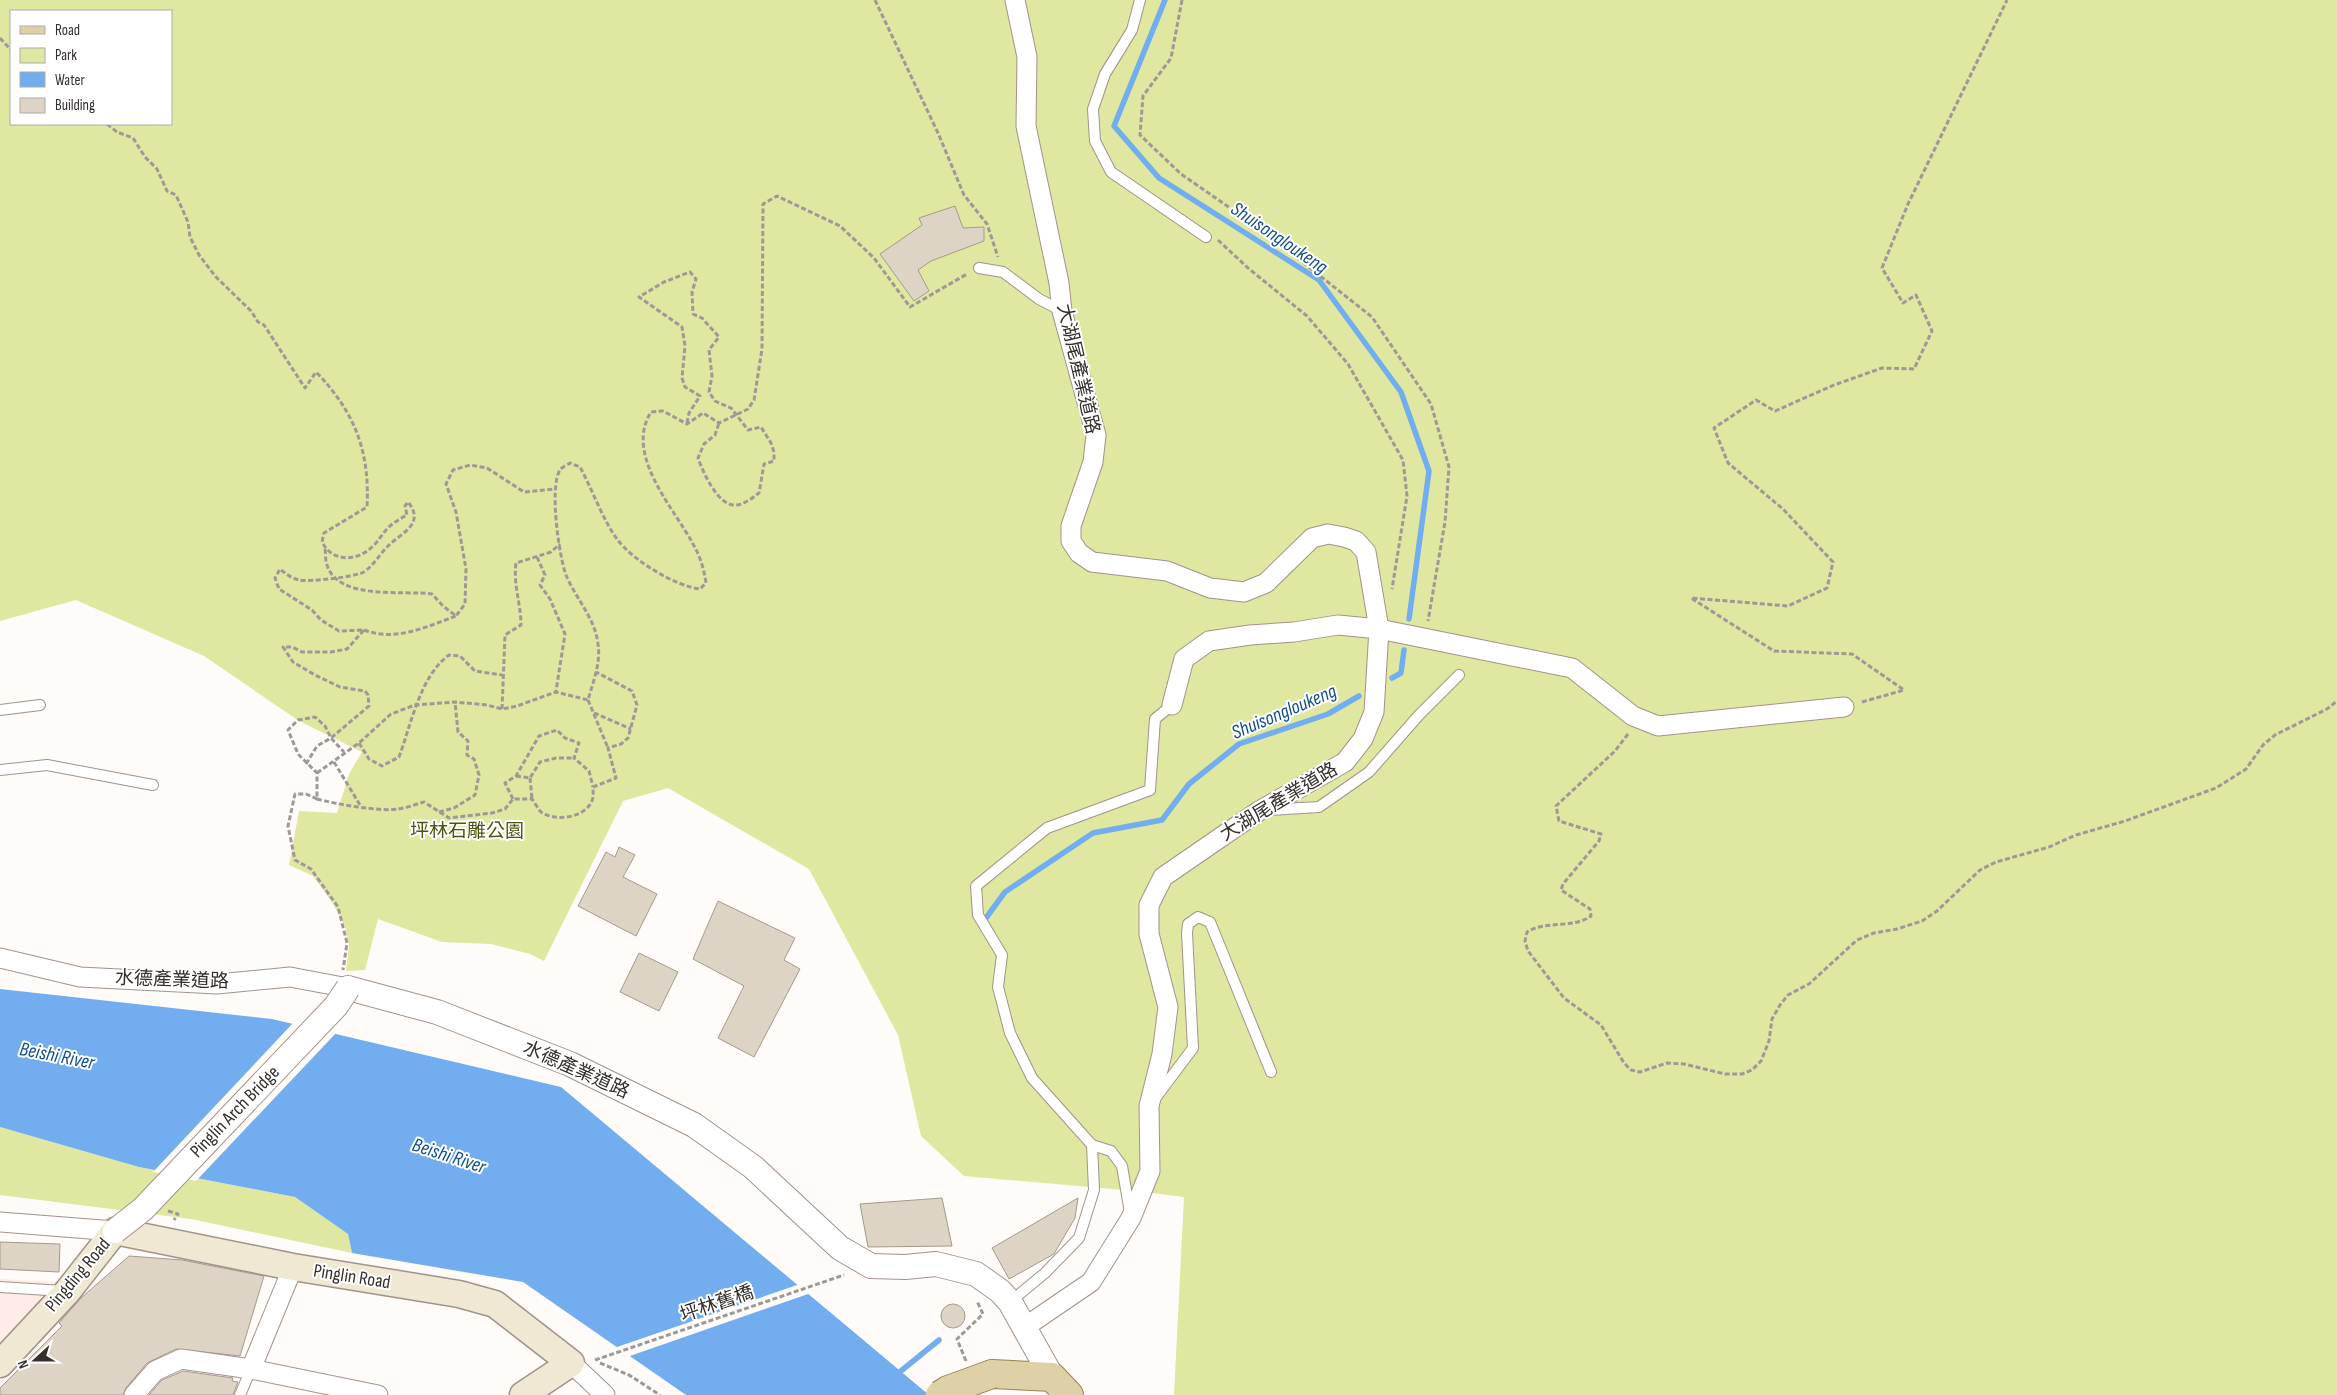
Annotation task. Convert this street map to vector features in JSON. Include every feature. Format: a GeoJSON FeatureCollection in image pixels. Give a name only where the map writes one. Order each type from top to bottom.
{"type":"FeatureCollection","features":[{"type":"Feature","properties":{"kind":"main road","name":"Pinglin Road"},"geometry":{"type":"LineString","coordinates":[[115,1231],[293,1267],[458,1294],[495,1304],[583,1362]]}},
{"type":"Feature","properties":{"kind":"main road","name":"Pingding Road"},"geometry":{"type":"LineString","coordinates":[[0,1364],[67,1292],[115,1231]]}},
{"type":"Feature","properties":{"kind":"main road"},"geometry":{"type":"LineString","coordinates":[[523,1395],[583,1362]]}},
{"type":"Feature","properties":{"kind":"main road"},"geometry":{"type":"LineString","coordinates":[[940,1395],[981,1371],[1061,1386]]}},
{"type":"Feature","properties":{"kind":"street","name":"大湖尾產業道路"},"geometry":{"type":"LineString","coordinates":[[1015,0],[1026,56],[1026,126],[1060,282],[1062,311],[1096,434],[1093,462],[1071,526],[1071,541],[1079,553],[1092,562],[1167,571],[1210,588],[1244,592],[1266,583],[1312,538],[1328,534],[1344,537],[1356,541],[1366,552],[1379,629],[1374,712],[1363,738],[1345,762],[1259,811],[1163,877],[1148,905],[1149,934],[1168,1007],[1162,1054],[1149,1106],[1150,1170],[1131,1218],[1091,1282],[1026,1327]]}},
{"type":"Feature","properties":{"kind":"street"},"geometry":{"type":"LineString","coordinates":[[1172,705],[1184,659],[1210,641],[1338,625],[1379,629],[1572,668],[1633,716],[1658,726],[1844,707]]}},
{"type":"Feature","properties":{"kind":"street","name":"水德產業道路"},"geometry":{"type":"LineString","coordinates":[[0,958],[80,977],[217,984],[290,977],[344,987],[437,1012],[570,1064],[694,1125],[753,1167],[840,1248],[871,1266],[905,1267],[936,1264],[976,1274],[1000,1291],[1010,1302],[1061,1386]]}},
{"type":"Feature","properties":{"kind":"street","name":"Pinglin Arch Bridge"},"geometry":{"type":"LineString","coordinates":[[115,1231],[143,1209],[336,1006],[344,987]]}},
{"type":"Feature","properties":{"kind":"street"},"geometry":{"type":"LineString","coordinates":[[0,1222],[115,1231]]}},
{"type":"Feature","properties":{"kind":"street"},"geometry":{"type":"LineString","coordinates":[[251,1369],[293,1267]]}},
{"type":"Feature","properties":{"kind":"street"},"geometry":{"type":"LineString","coordinates":[[134,1395],[155,1371],[181,1359],[251,1369],[378,1395]]}},
{"type":"Feature","properties":{"kind":"street"},"geometry":{"type":"LineString","coordinates":[[583,1362],[605,1395]]}},
{"type":"Feature","properties":{"kind":"lane"},"geometry":{"type":"LineString","coordinates":[[1140,0],[1132,30],[1105,74],[1093,109],[1095,141],[1111,172],[1211,237]]}},
{"type":"Feature","properties":{"kind":"lane"},"geometry":{"type":"LineString","coordinates":[[978,268],[1003,272],[1039,300],[1062,311]]}},
{"type":"Feature","properties":{"kind":"lane"},"geometry":{"type":"LineString","coordinates":[[1259,811],[1319,807],[1369,772],[1419,715],[1459,674]]}},
{"type":"Feature","properties":{"kind":"lane"},"geometry":{"type":"LineString","coordinates":[[0,710],[40,705]]}},
{"type":"Feature","properties":{"kind":"lane"},"geometry":{"type":"LineString","coordinates":[[1131,1218],[1122,1166],[1111,1151],[1092,1145],[1032,1078],[1010,1032],[998,987],[1002,955],[978,915],[976,886],[1048,828],[1150,790],[1154,719],[1172,705]]}},
{"type":"Feature","properties":{"kind":"lane"},"geometry":{"type":"LineString","coordinates":[[0,770],[48,765],[153,785]]}},
{"type":"Feature","properties":{"kind":"lane"},"geometry":{"type":"LineString","coordinates":[[1149,1106],[1194,1048],[1186,933],[1188,924],[1198,917],[1210,922],[1271,1072]]}},
{"type":"Feature","properties":{"kind":"lane"},"geometry":{"type":"LineString","coordinates":[[1010,1302],[1045,1273],[1079,1238],[1094,1190],[1092,1145]]}},
{"type":"Feature","properties":{"kind":"lane"},"geometry":{"type":"LineString","coordinates":[[0,1287],[67,1292]]}},
{"type":"Feature","properties":{"kind":"lane"},"geometry":{"type":"LineString","coordinates":[[240,1395],[251,1369]]}},
{"type":"Feature","properties":{"kind":"path"},"geometry":{"type":"LineString","coordinates":[[875,0],[938,133],[964,195],[987,224],[1003,272]]}},
{"type":"Feature","properties":{"kind":"path"},"geometry":{"type":"LineString","coordinates":[[1182,0],[1171,58],[1143,96],[1140,135],[1181,174],[1262,230],[1372,317],[1431,404],[1449,467],[1445,522],[1424,638]]}},
{"type":"Feature","properties":{"kind":"path"},"geometry":{"type":"LineString","coordinates":[[1844,707],[1904,690],[1852,654],[1774,651],[1691,598],[1788,606],[1827,588],[1833,562],[1783,509],[1728,463],[1714,428],[1756,400],[1775,411],[1834,385],[1882,368],[1914,369],[1932,331],[1916,295],[1903,303],[1882,268],[1908,204],[2006,0]]}},
{"type":"Feature","properties":{"kind":"path"},"geometry":{"type":"LineString","coordinates":[[0,38],[10,49]]}},
{"type":"Feature","properties":{"kind":"path"},"geometry":{"type":"LineString","coordinates":[[108,125],[117,132],[133,138],[145,157],[157,169],[167,190],[176,195],[188,222],[190,237],[199,255],[216,277],[251,311],[258,322],[264,325],[305,388],[316,372],[343,405],[355,425],[365,455],[368,486],[367,507],[324,533],[322,542],[325,549],[327,566],[337,579],[345,585],[362,591],[432,594],[456,616]]}},
{"type":"Feature","properties":{"kind":"path"},"geometry":{"type":"LineString","coordinates":[[719,423],[748,409],[754,400],[762,349],[763,204],[777,196],[840,226],[874,258],[910,307],[978,268]]}},
{"type":"Feature","properties":{"kind":"path"},"geometry":{"type":"LineString","coordinates":[[1211,237],[1307,316],[1348,364],[1403,460],[1407,496],[1392,592]]}},
{"type":"Feature","properties":{"kind":"path"},"geometry":{"type":"LineString","coordinates":[[686,424],[689,413],[700,396],[685,387],[682,378],[685,346],[682,327],[639,297],[647,290],[690,272],[696,279],[692,292],[693,314],[702,318],[719,337],[709,350],[712,376],[709,392],[715,401],[731,408],[748,430],[761,428],[774,452],[774,461],[764,464],[759,493],[748,501],[736,506],[728,504],[715,490],[705,476],[698,458],[704,444],[715,436],[719,423]]}},
{"type":"Feature","properties":{"kind":"path"},"geometry":{"type":"LineString","coordinates":[[593,787],[616,778],[608,748],[588,700],[596,672],[598,644],[592,620],[566,574],[557,528],[555,489],[560,470],[570,463],[580,467],[617,539],[633,554],[672,581],[688,588],[700,589],[706,584],[704,568],[694,544],[656,486],[647,461],[644,437],[646,420],[652,412],[663,411],[686,424]]}},
{"type":"Feature","properties":{"kind":"path"},"geometry":{"type":"LineString","coordinates":[[686,424],[703,413],[719,423]]}},
{"type":"Feature","properties":{"kind":"path"},"geometry":{"type":"LineString","coordinates":[[325,549],[341,558],[364,554],[390,526],[406,515],[405,506],[408,502],[414,510],[415,520],[409,528],[387,547],[375,563],[362,573],[337,579],[302,580],[290,577],[280,569],[275,578],[279,589],[312,610],[321,620],[339,631],[364,630],[374,634],[409,634],[456,616],[465,604],[466,569],[456,512],[446,484],[454,470],[470,465],[487,468],[524,492],[555,489]]}},
{"type":"Feature","properties":{"kind":"path"},"geometry":{"type":"LineString","coordinates":[[502,708],[505,635],[520,625],[521,611],[514,578],[516,563],[551,552],[560,544]]}},
{"type":"Feature","properties":{"kind":"path"},"geometry":{"type":"LineString","coordinates":[[537,557],[545,575],[540,585],[550,599],[565,634],[556,692]]}},
{"type":"Feature","properties":{"kind":"path"},"geometry":{"type":"LineString","coordinates":[[306,764],[317,746],[331,738],[369,706],[368,695],[365,691],[340,687],[292,662],[284,647],[292,647],[302,652],[331,652],[347,649],[364,630]]}},
{"type":"Feature","properties":{"kind":"path"},"geometry":{"type":"LineString","coordinates":[[359,743],[370,759],[382,766],[400,757],[416,705],[441,661],[450,655],[460,656],[475,671],[502,675]]}},
{"type":"Feature","properties":{"kind":"path"},"geometry":{"type":"LineString","coordinates":[[596,672],[632,691],[637,705],[628,738],[621,744],[608,748]]}},
{"type":"Feature","properties":{"kind":"path"},"geometry":{"type":"LineString","coordinates":[[317,773],[359,743],[391,714],[416,705],[455,702],[502,708],[517,706],[556,692],[588,700]]}},
{"type":"Feature","properties":{"kind":"path"},"geometry":{"type":"LineString","coordinates":[[1633,716],[1629,732],[1615,751],[1556,806],[1559,821],[1601,834],[1599,841],[1563,884],[1561,890],[1585,904],[1590,909],[1591,916],[1584,921],[1535,927],[1527,932],[1525,941],[1528,951],[1564,998],[1602,1025],[1624,1063],[1632,1070],[1640,1072],[1667,1064],[1684,1064],[1725,1074],[1742,1074],[1752,1070],[1761,1061],[1769,1041],[1772,1019],[1784,1000],[1798,989],[1810,984],[1857,940],[1874,933],[1902,927],[1922,920],[1937,910],[1980,870],[1996,862],[2049,847],[2076,835],[2125,821],[2216,788],[2246,769],[2263,745],[2275,735],[2327,709],[2337,701]]}},
{"type":"Feature","properties":{"kind":"path"},"geometry":{"type":"LineString","coordinates":[[439,812],[454,808],[475,795],[479,774],[474,759],[467,755],[468,741],[458,732],[455,702]]}},
{"type":"Feature","properties":{"kind":"path"},"geometry":{"type":"LineString","coordinates":[[594,713],[631,729]]}},
{"type":"Feature","properties":{"kind":"path"},"geometry":{"type":"LineString","coordinates":[[317,773],[298,754],[288,730],[298,720],[315,717],[344,752]]}},
{"type":"Feature","properties":{"kind":"path"},"geometry":{"type":"LineString","coordinates":[[513,799],[505,783],[516,776],[538,736],[556,730],[565,738],[579,743],[574,758]]}},
{"type":"Feature","properties":{"kind":"path"},"geometry":{"type":"LineString","coordinates":[[556,758],[574,758],[589,771],[593,787],[592,801],[584,812],[570,817],[554,817],[540,812],[532,799],[530,778],[540,762],[556,758]]}},
{"type":"Feature","properties":{"kind":"path"},"geometry":{"type":"LineString","coordinates":[[334,762],[360,805]]}},
{"type":"Feature","properties":{"kind":"path"},"geometry":{"type":"LineString","coordinates":[[317,773],[317,799]]}},
{"type":"Feature","properties":{"kind":"path"},"geometry":{"type":"LineString","coordinates":[[516,776],[530,778]]}},
{"type":"Feature","properties":{"kind":"path"},"geometry":{"type":"LineString","coordinates":[[344,987],[347,943],[338,907],[311,869],[295,860],[288,826],[295,794],[306,794],[333,803],[382,809],[398,809],[424,802],[449,818],[492,814],[505,809],[513,799]]}},
{"type":"Feature","properties":{"kind":"path"},"geometry":{"type":"LineString","coordinates":[[513,799],[532,799]]}},
{"type":"Feature","properties":{"kind":"path","name":"坪林舊橋"},"geometry":{"type":"LineString","coordinates":[[583,1362],[848,1274]]}},
{"type":"Feature","properties":{"kind":"path"},"geometry":{"type":"LineString","coordinates":[[976,1274],[974,1296],[983,1314],[957,1339],[981,1371]]}},
{"type":"Feature","properties":{"kind":"path"},"geometry":{"type":"LineString","coordinates":[[583,1362],[628,1375],[660,1395]]}},
{"type":"Feature","properties":{"kind":"shaded area"},"geometry":{"type":"Polygon","coordinates":[[[0,1279],[60,1282],[0,1348],[0,1279]]]}},
{"type":"Feature","properties":{"kind":"green space","name":"坪林石雕公園"},"geometry":{"type":"Polygon","coordinates":[[[0,0],[2337,0],[2337,1395],[1174,1395],[1184,1197],[964,1176],[921,1136],[898,1035],[809,869],[668,788],[623,801],[544,961],[530,954],[491,944],[442,942],[378,919],[365,970],[346,971],[349,946],[345,926],[332,902],[313,876],[289,865],[299,811],[337,813],[349,774],[362,752],[299,721],[204,656],[76,600],[0,621],[0,0]]]}},
{"type":"Feature","properties":{"kind":"green space"},"geometry":{"type":"Polygon","coordinates":[[[0,1127],[139,1167],[295,1197],[348,1234],[352,1253],[191,1219],[0,1195],[0,1127]]]}},
{"type":"Feature","properties":{"kind":"water","name":"Beishi River"},"geometry":{"type":"Polygon","coordinates":[[[0,989],[272,1019],[561,1087],[929,1395],[686,1395],[523,1282],[352,1253],[348,1234],[295,1197],[139,1167],[0,1127],[0,989]]]}},
{"type":"Feature","properties":{"kind":"pier"},"geometry":{"type":"Polygon","coordinates":[[[294,1022],[337,1032],[196,1181],[153,1172],[294,1022]]]}},
{"type":"Feature","properties":{"kind":"pier"},"geometry":{"type":"Polygon","coordinates":[[[800,1284],[811,1293],[627,1357],[614,1348],[800,1284]]]}},
{"type":"Feature","properties":{"kind":"building"},"geometry":{"type":"Polygon","coordinates":[[[955,206],[963,228],[984,227],[984,241],[931,261],[918,270],[929,291],[914,301],[880,254],[922,225],[919,218],[955,206]]]}},
{"type":"Feature","properties":{"kind":"building"},"geometry":{"type":"Polygon","coordinates":[[[619,847],[635,855],[623,877],[657,894],[636,936],[578,906],[606,852],[615,857],[619,847]]]}},
{"type":"Feature","properties":{"kind":"building"},"geometry":{"type":"Polygon","coordinates":[[[718,901],[795,938],[784,960],[800,969],[754,1057],[718,1038],[744,986],[693,959],[718,901]]]}},
{"type":"Feature","properties":{"kind":"building"},"geometry":{"type":"Polygon","coordinates":[[[639,953],[678,972],[659,1011],[620,992],[639,953]]]}},
{"type":"Feature","properties":{"kind":"building"},"geometry":{"type":"Polygon","coordinates":[[[942,1198],[952,1246],[868,1247],[860,1204],[942,1198]]]}},
{"type":"Feature","properties":{"kind":"building"},"geometry":{"type":"Polygon","coordinates":[[[1078,1198],[1075,1218],[1054,1254],[1009,1279],[992,1248],[1078,1198]]]}},
{"type":"Feature","properties":{"kind":"building"},"geometry":{"type":"Polygon","coordinates":[[[0,1242],[60,1244],[59,1272],[0,1269],[0,1242]]]}},
{"type":"Feature","properties":{"kind":"building"},"geometry":{"type":"Polygon","coordinates":[[[129,1256],[182,1260],[264,1276],[240,1356],[176,1349],[147,1363],[126,1388],[123,1395],[0,1395],[0,1388],[62,1326],[59,1323],[81,1298],[129,1256]]]}},
{"type":"Feature","properties":{"kind":"building"},"geometry":{"type":"Polygon","coordinates":[[[953,1304],[962,1307],[965,1316],[962,1325],[953,1328],[944,1325],[941,1316],[944,1307],[953,1304]]]}},
{"type":"Feature","properties":{"kind":"building"},"geometry":{"type":"Polygon","coordinates":[[[183,1371],[233,1378],[232,1381],[238,1382],[233,1395],[149,1395],[162,1380],[183,1371]]]}},
{"type":"Feature","properties":{"kind":"waterway","name":"Shuisongloukeng"},"geometry":{"type":"LineString","coordinates":[[1165,0],[1114,126],[1159,178],[1319,280],[1401,392],[1429,471],[1409,619]]}},
{"type":"Feature","properties":{"kind":"waterway","name":"Shuisongloukeng"},"geometry":{"type":"LineString","coordinates":[[1392,678],[1401,673],[1404,650]]}},
{"type":"Feature","properties":{"kind":"waterway","name":"Shuisongloukeng"},"geometry":{"type":"LineString","coordinates":[[983,922],[1005,892],[1093,833],[1162,820],[1189,784],[1239,744],[1328,714],[1359,696]]}},
{"type":"Feature","properties":{"kind":"waterway","name":"Shuisongloukeng"},"geometry":{"type":"LineString","coordinates":[[896,1375],[939,1340]]}}]}
